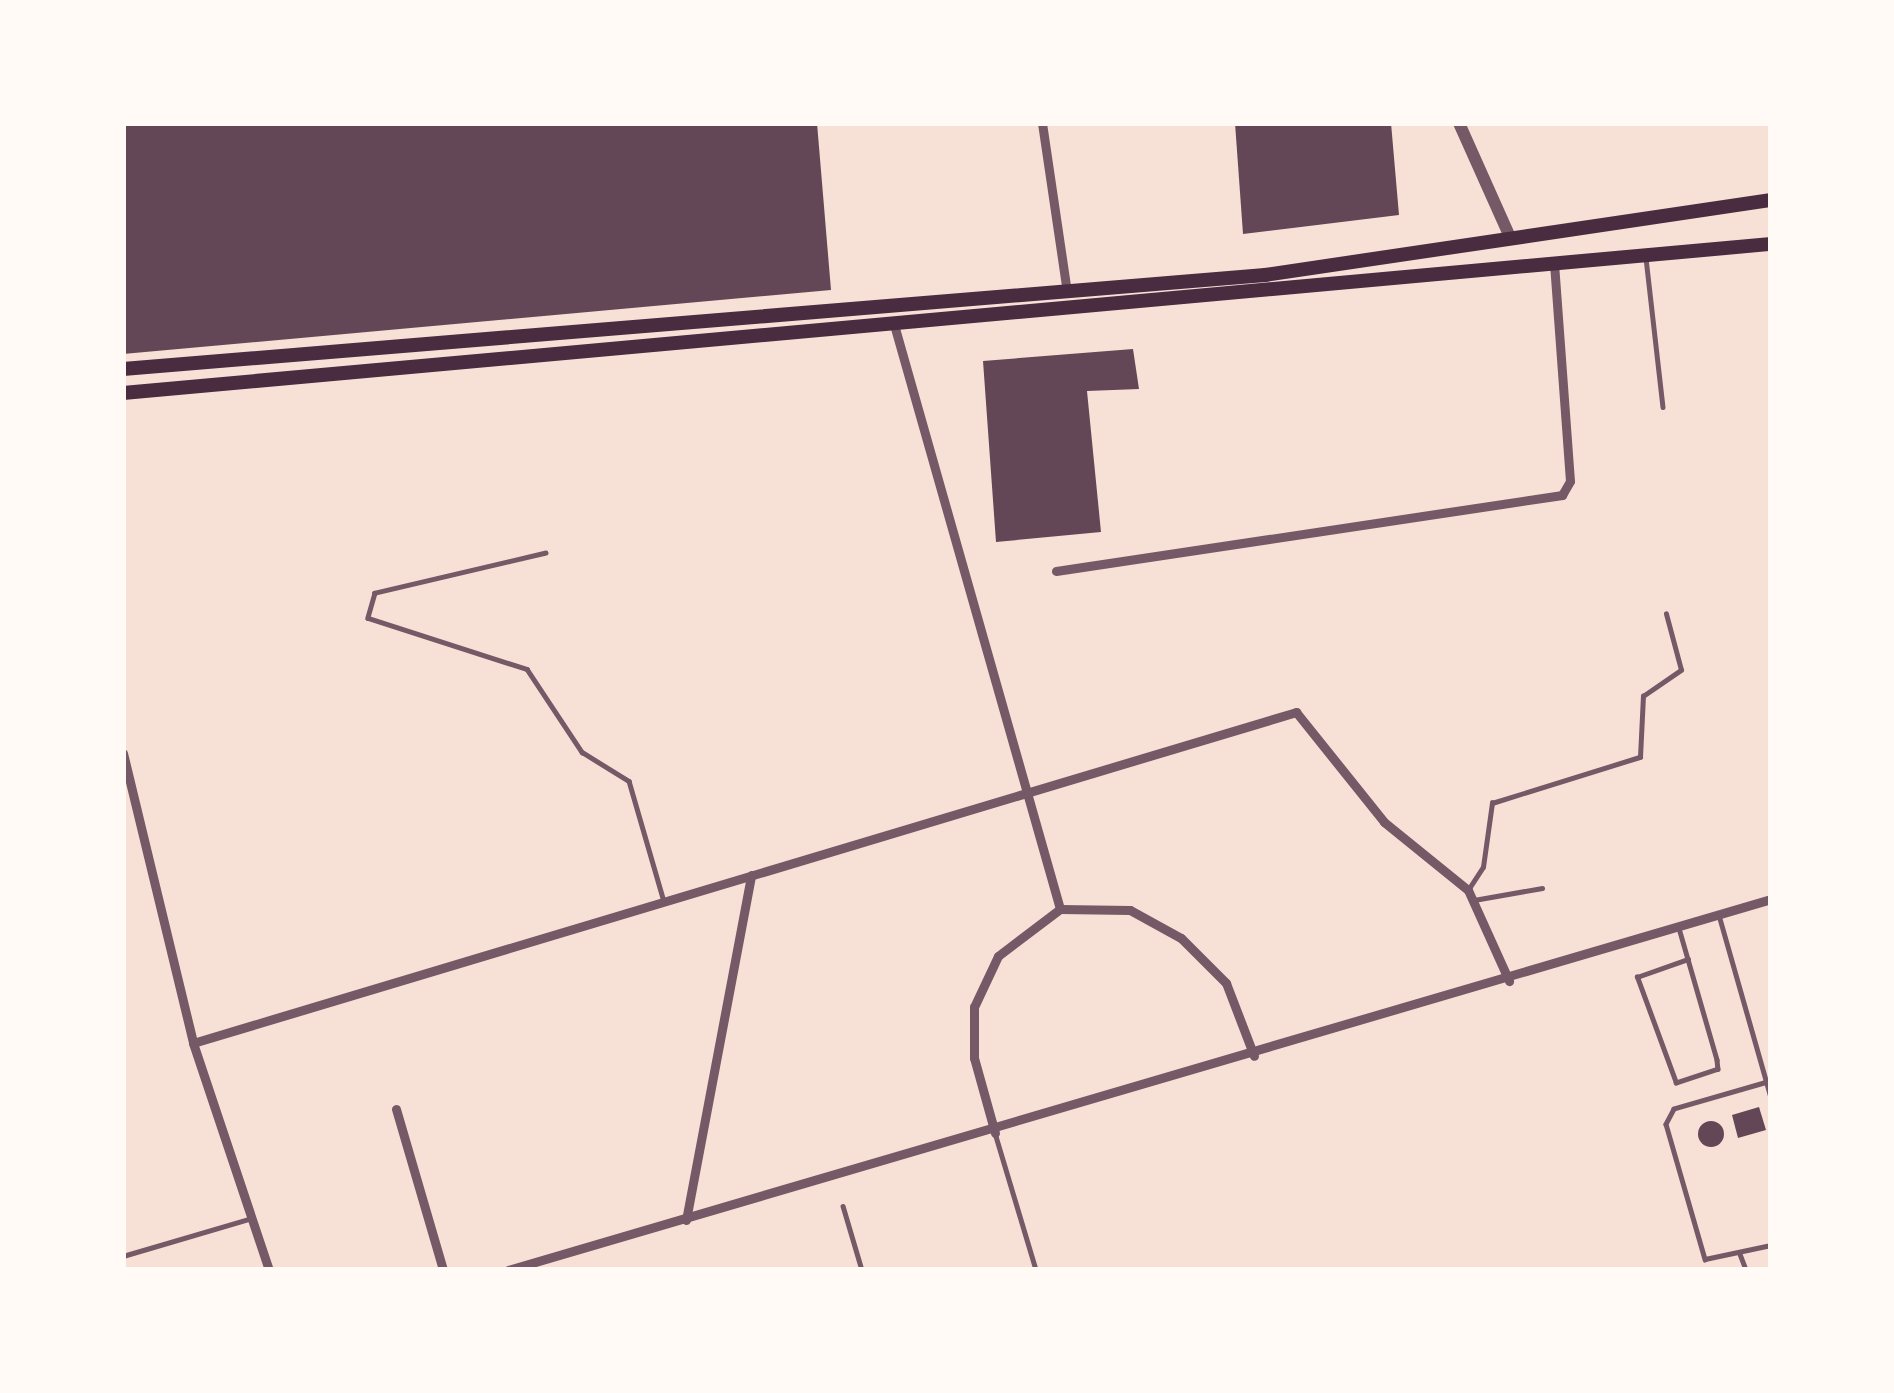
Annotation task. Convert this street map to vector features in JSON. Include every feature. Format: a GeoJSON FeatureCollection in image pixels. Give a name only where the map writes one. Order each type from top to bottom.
{"type":"FeatureCollection","features":[{"type":"Feature","properties":{"kind":"main road"},"geometry":{"type":"LineString","coordinates":[[123,369],[1066,286],[1265,275],[1771,200]]}},
{"type":"Feature","properties":{"kind":"main road"},"geometry":{"type":"LineString","coordinates":[[123,393],[893,322],[1276,296],[1646,253],[1771,244]]}},
{"type":"Feature","properties":{"kind":"street"},"geometry":{"type":"LineString","coordinates":[[1042,123],[1066,286]]}},
{"type":"Feature","properties":{"kind":"street"},"geometry":{"type":"LineString","coordinates":[[1459,123],[1510,237]]}},
{"type":"Feature","properties":{"kind":"street"},"geometry":{"type":"LineString","coordinates":[[1056,572],[1562,495],[1570,482],[1554,263]]}},
{"type":"Feature","properties":{"kind":"street"},"geometry":{"type":"LineString","coordinates":[[893,322],[1060,909]]}},
{"type":"Feature","properties":{"kind":"street"},"geometry":{"type":"LineString","coordinates":[[193,1043],[1027,790],[1304,714],[1384,822],[1471,895],[1509,981]]}},
{"type":"Feature","properties":{"kind":"street"},"geometry":{"type":"LineString","coordinates":[[123,753],[193,1043],[269,1270]]}},
{"type":"Feature","properties":{"kind":"street"},"geometry":{"type":"LineString","coordinates":[[686,1220],[751,875]]}},
{"type":"Feature","properties":{"kind":"street"},"geometry":{"type":"LineString","coordinates":[[511,1270],[1509,981],[1771,899]]}},
{"type":"Feature","properties":{"kind":"street"},"geometry":{"type":"LineString","coordinates":[[995,1132],[974,1058],[974,1007],[998,956],[1060,909],[1130,910],[1181,938],[1226,983],[1254,1056]]}},
{"type":"Feature","properties":{"kind":"street"},"geometry":{"type":"LineString","coordinates":[[396,1108],[443,1270]]}},
{"type":"Feature","properties":{"kind":"lane"},"geometry":{"type":"LineString","coordinates":[[1646,253],[1663,407]]}},
{"type":"Feature","properties":{"kind":"lane"},"geometry":{"type":"LineString","coordinates":[[546,554],[375,593],[368,618],[526,669],[582,752],[629,782],[664,901]]}},
{"type":"Feature","properties":{"kind":"lane"},"geometry":{"type":"LineString","coordinates":[[1471,895],[1484,867],[1492,803],[1640,758],[1643,696],[1681,670],[1666,614]]}},
{"type":"Feature","properties":{"kind":"lane"},"geometry":{"type":"LineString","coordinates":[[1471,895],[1542,888]]}},
{"type":"Feature","properties":{"kind":"lane"},"geometry":{"type":"LineString","coordinates":[[1719,916],[1771,1098]]}},
{"type":"Feature","properties":{"kind":"lane"},"geometry":{"type":"LineString","coordinates":[[1679,928],[1688,959],[1718,1069],[1676,1084],[1637,977],[1688,959]]}},
{"type":"Feature","properties":{"kind":"lane"},"geometry":{"type":"LineString","coordinates":[[1769,1082],[1666,1118],[1702,1254],[1740,1254],[1771,1246]]}},
{"type":"Feature","properties":{"kind":"lane"},"geometry":{"type":"LineString","coordinates":[[995,1132],[1036,1270]]}},
{"type":"Feature","properties":{"kind":"lane"},"geometry":{"type":"LineString","coordinates":[[843,1207],[862,1270]]}},
{"type":"Feature","properties":{"kind":"lane"},"geometry":{"type":"LineString","coordinates":[[123,1256],[249,1219]]}},
{"type":"Feature","properties":{"kind":"lane"},"geometry":{"type":"LineString","coordinates":[[1740,1254],[1746,1270]]}},
{"type":"Feature","properties":{"kind":"building"},"geometry":{"type":"Polygon","coordinates":[[[123,123],[817,123],[831,290],[123,354],[123,123]]]}},
{"type":"Feature","properties":{"kind":"building"},"geometry":{"type":"Polygon","coordinates":[[[1235,123],[1391,123],[1399,215],[1243,234],[1235,123]]]}},
{"type":"Feature","properties":{"kind":"building"},"geometry":{"type":"Polygon","coordinates":[[[1133,349],[1139,389],[1087,391],[1101,532],[996,542],[983,361],[1133,349]]]}},
{"type":"Feature","properties":{"kind":"building"},"geometry":{"type":"Polygon","coordinates":[[[1759,1107],[1766,1130],[1738,1138],[1732,1115],[1759,1107]]]}},
{"type":"Feature","properties":{"kind":"building"},"geometry":{"type":"Polygon","coordinates":[[[1711,1121],[1724,1134],[1711,1147],[1698,1134],[1711,1121]]]}}]}
